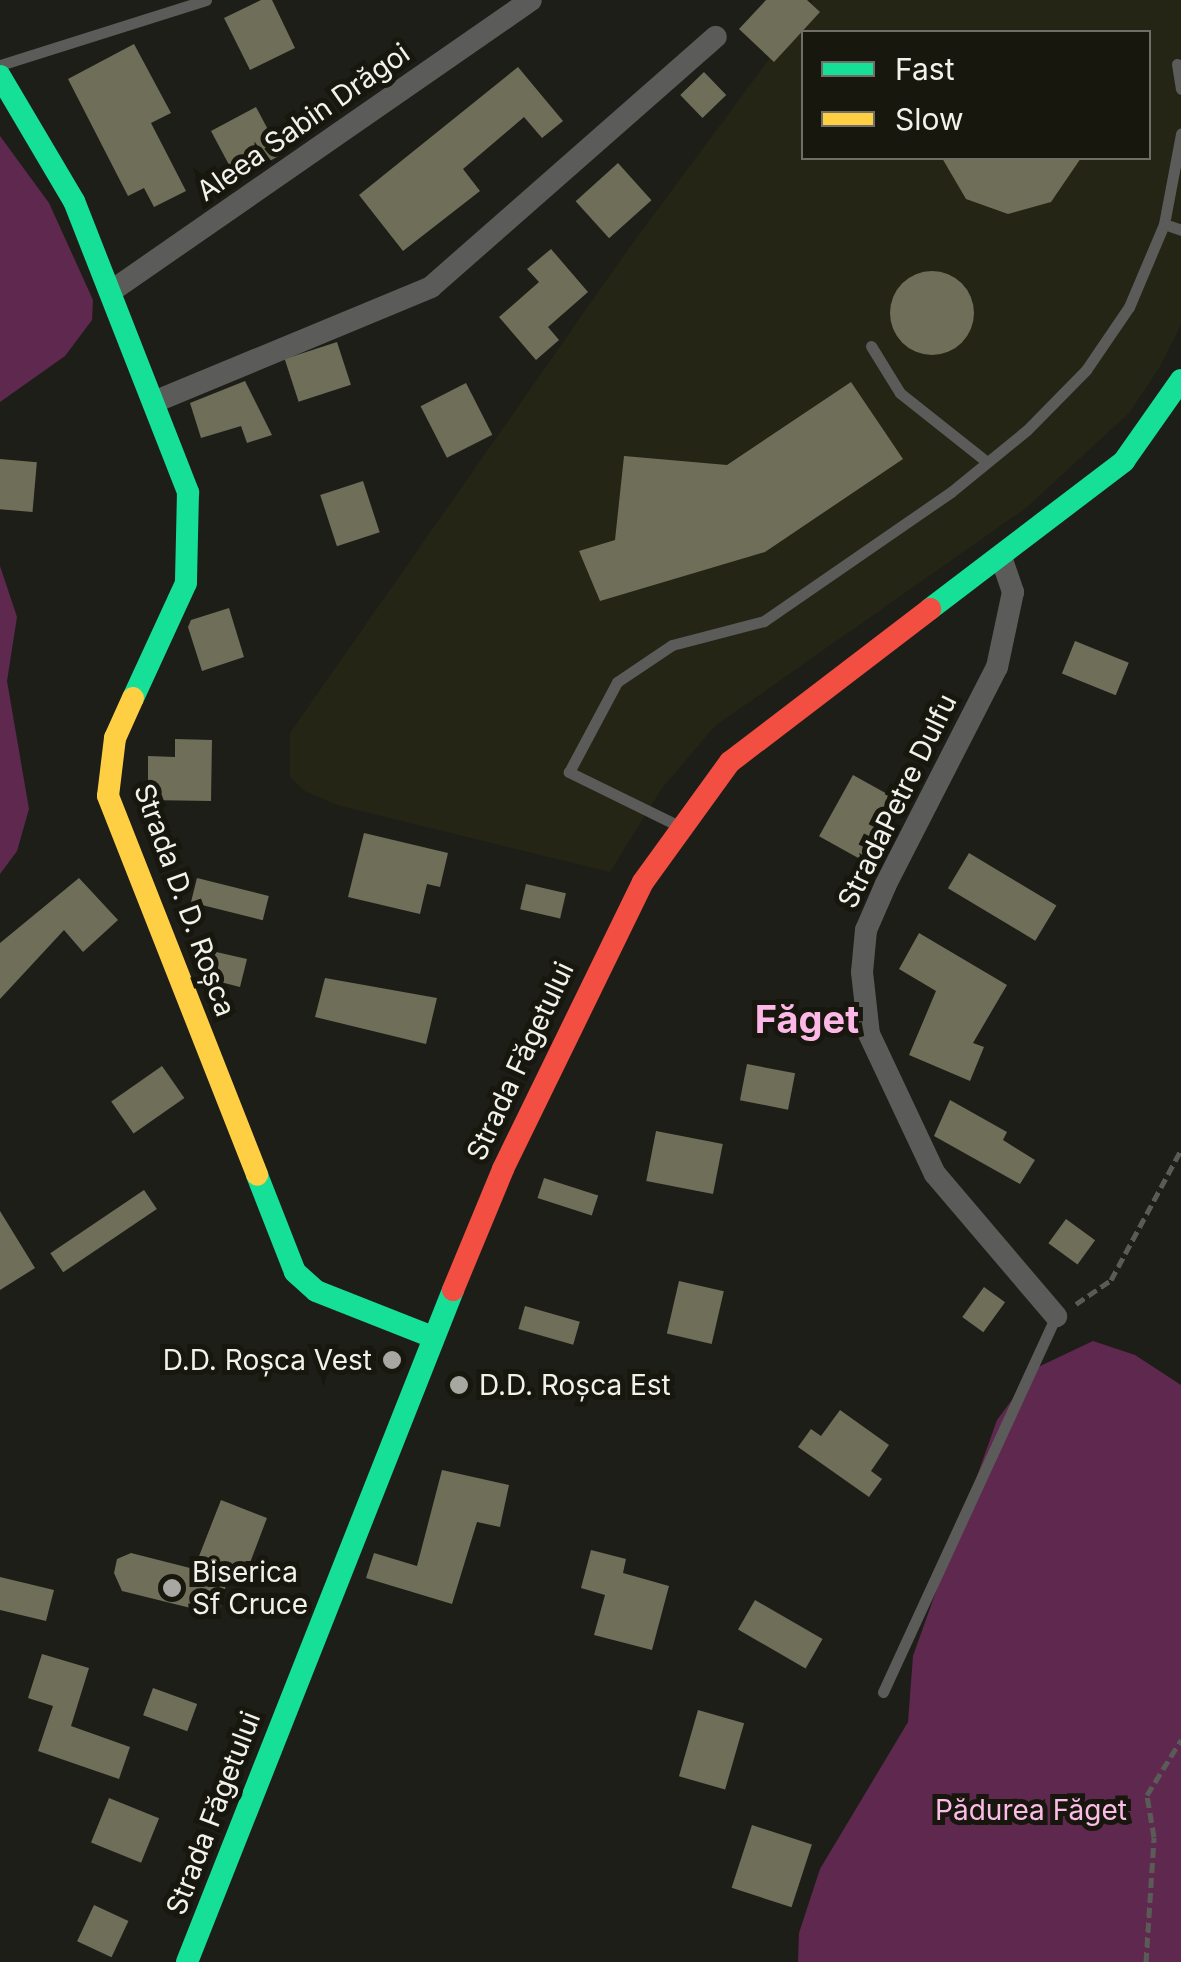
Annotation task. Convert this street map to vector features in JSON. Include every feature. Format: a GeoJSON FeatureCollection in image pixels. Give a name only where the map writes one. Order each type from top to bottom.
{"type":"FeatureCollection","features":[{"type":"Feature","properties":{"kind":"main road","name":"Strada D. D. Roșca"},"geometry":{"type":"LineString","coordinates":[[0,76],[74,201],[188,492],[186,583],[115,738],[108,796],[295,1272],[316,1291],[434,1337]]}},
{"type":"Feature","properties":{"kind":"main road","name":"Strada Făgetului"},"geometry":{"type":"LineString","coordinates":[[188,1962],[434,1337],[598,962],[680,826],[762,732],[1002,560],[1124,461],[1181,380]]}},
{"type":"Feature","properties":{"kind":"street","name":"Aleea Sabin Drăgoi"},"geometry":{"type":"LineString","coordinates":[[110,292],[530,0]]}},
{"type":"Feature","properties":{"kind":"street"},"geometry":{"type":"LineString","coordinates":[[154,402],[431,287],[716,37]]}},
{"type":"Feature","properties":{"kind":"street","name":"StradaPetre Dulfu"},"geometry":{"type":"LineString","coordinates":[[1002,560],[1013,592],[997,667],[886,884],[866,930],[862,972],[868,1034],[935,1174],[1056,1316]]}},
{"type":"Feature","properties":{"kind":"lane"},"geometry":{"type":"LineString","coordinates":[[0,64],[206,0]]}},
{"type":"Feature","properties":{"kind":"lane"},"geometry":{"type":"LineString","coordinates":[[1177,64],[1181,89]]}},
{"type":"Feature","properties":{"kind":"lane"},"geometry":{"type":"LineString","coordinates":[[680,826],[570,772],[617,682],[672,645],[764,621],[987,462],[1086,370],[1129,307],[1164,224],[1181,134]]}},
{"type":"Feature","properties":{"kind":"lane"},"geometry":{"type":"LineString","coordinates":[[1164,224],[1181,230]]}},
{"type":"Feature","properties":{"kind":"lane"},"geometry":{"type":"LineString","coordinates":[[870,346],[900,393],[987,462]]}},
{"type":"Feature","properties":{"kind":"lane"},"geometry":{"type":"LineString","coordinates":[[883,1692],[1056,1316]]}},
{"type":"Feature","properties":{"kind":"path"},"geometry":{"type":"LineString","coordinates":[[1056,1316],[1112,1280],[1181,1150]]}},
{"type":"Feature","properties":{"kind":"path"},"geometry":{"type":"LineString","coordinates":[[1146,1962],[1154,1837],[1146,1795],[1181,1740]]}},
{"type":"Feature","properties":{"kind":"shaded area"},"geometry":{"type":"Polygon","coordinates":[[[813,0],[1181,0],[1181,325],[1159,368],[1129,413],[1026,508],[715,726],[662,788],[610,872],[337,805],[305,791],[290,777],[290,733],[624,255],[813,0]]]}},
{"type":"Feature","properties":{"kind":"green space"},"geometry":{"type":"Polygon","coordinates":[[[0,136],[49,203],[93,300],[92,320],[65,356],[0,402],[0,136]]]}},
{"type":"Feature","properties":{"kind":"green space"},"geometry":{"type":"Polygon","coordinates":[[[0,566],[17,617],[7,681],[29,809],[17,851],[0,874],[0,566]]]}},
{"type":"Feature","properties":{"kind":"green space","name":"Pădurea Făget"},"geometry":{"type":"Polygon","coordinates":[[[1093,1341],[1135,1355],[1181,1385],[1181,1962],[798,1962],[799,1933],[820,1869],[908,1722],[913,1656],[997,1420],[1036,1368],[1093,1341]]]}},
{"type":"Feature","properties":{"kind":"building"},"geometry":{"type":"Polygon","coordinates":[[[261,0],[272,0],[295,48],[250,70],[224,18],[261,0]]]}},
{"type":"Feature","properties":{"kind":"building"},"geometry":{"type":"Polygon","coordinates":[[[766,0],[807,0],[820,12],[774,62],[739,29],[766,0]]]}},
{"type":"Feature","properties":{"kind":"building"},"geometry":{"type":"Polygon","coordinates":[[[134,44],[171,113],[151,123],[186,191],[154,207],[144,188],[128,196],[68,79],[134,44]]]}},
{"type":"Feature","properties":{"kind":"building"},"geometry":{"type":"Polygon","coordinates":[[[518,67],[563,121],[542,138],[524,117],[463,169],[480,191],[403,251],[359,195],[518,67]]]}},
{"type":"Feature","properties":{"kind":"building"},"geometry":{"type":"Polygon","coordinates":[[[704,72],[726,95],[702,118],[680,95],[704,72]]]}},
{"type":"Feature","properties":{"kind":"building"},"geometry":{"type":"Polygon","coordinates":[[[256,107],[281,155],[236,179],[211,131],[256,107]]]}},
{"type":"Feature","properties":{"kind":"building"},"geometry":{"type":"Polygon","coordinates":[[[943,160],[1080,160],[1051,202],[1008,214],[966,199],[943,160]]]}},
{"type":"Feature","properties":{"kind":"building"},"geometry":{"type":"Polygon","coordinates":[[[618,163],[651,200],[609,238],[576,201],[618,163]]]}},
{"type":"Feature","properties":{"kind":"building"},"geometry":{"type":"Polygon","coordinates":[[[551,249],[588,292],[548,327],[559,340],[536,360],[499,317],[539,282],[527,269],[551,249]]]}},
{"type":"Feature","properties":{"kind":"building"},"geometry":{"type":"Polygon","coordinates":[[[932,271],[948,274],[962,283],[971,297],[971,329],[962,343],[948,352],[932,355],[916,352],[902,343],[893,329],[890,313],[893,297],[902,283],[916,274],[932,271]]]}},
{"type":"Feature","properties":{"kind":"building"},"geometry":{"type":"Polygon","coordinates":[[[337,342],[351,385],[299,402],[285,359],[337,342]]]}},
{"type":"Feature","properties":{"kind":"building"},"geometry":{"type":"Polygon","coordinates":[[[245,381],[272,435],[247,443],[241,426],[201,438],[190,403],[245,381]]]}},
{"type":"Feature","properties":{"kind":"building"},"geometry":{"type":"Polygon","coordinates":[[[851,382],[903,459],[765,552],[600,601],[579,551],[615,540],[624,456],[727,465],[851,382]]]}},
{"type":"Feature","properties":{"kind":"building"},"geometry":{"type":"Polygon","coordinates":[[[466,383],[492,435],[447,458],[421,406],[466,383]]]}},
{"type":"Feature","properties":{"kind":"building"},"geometry":{"type":"Polygon","coordinates":[[[0,459],[37,462],[33,512],[0,509],[0,459]]]}},
{"type":"Feature","properties":{"kind":"building"},"geometry":{"type":"Polygon","coordinates":[[[363,481],[380,532],[337,546],[320,495],[363,481]]]}},
{"type":"Feature","properties":{"kind":"building"},"geometry":{"type":"Polygon","coordinates":[[[229,608],[244,657],[202,671],[188,627],[191,620],[229,608]]]}},
{"type":"Feature","properties":{"kind":"building"},"geometry":{"type":"Polygon","coordinates":[[[1075,641],[1129,663],[1116,695],[1062,673],[1075,641]]]}},
{"type":"Feature","properties":{"kind":"building"},"geometry":{"type":"Polygon","coordinates":[[[175,739],[212,740],[211,801],[148,800],[148,756],[175,757],[175,739]]]}},
{"type":"Feature","properties":{"kind":"building"},"geometry":{"type":"Polygon","coordinates":[[[853,775],[899,801],[865,862],[819,836],[853,775]]]}},
{"type":"Feature","properties":{"kind":"building"},"geometry":{"type":"Polygon","coordinates":[[[364,833],[448,853],[440,887],[427,884],[420,914],[348,897],[364,833]]]}},
{"type":"Feature","properties":{"kind":"building"},"geometry":{"type":"Polygon","coordinates":[[[969,853],[1056,906],[1035,941],[948,888],[969,853]]]}},
{"type":"Feature","properties":{"kind":"building"},"geometry":{"type":"Polygon","coordinates":[[[79,878],[118,920],[83,952],[64,930],[0,999],[0,943],[79,878]]]}},
{"type":"Feature","properties":{"kind":"building"},"geometry":{"type":"Polygon","coordinates":[[[197,878],[269,896],[263,920],[191,902],[197,878]]]}},
{"type":"Feature","properties":{"kind":"building"},"geometry":{"type":"Polygon","coordinates":[[[526,884],[566,893],[560,919],[520,909],[526,884]]]}},
{"type":"Feature","properties":{"kind":"building"},"geometry":{"type":"Polygon","coordinates":[[[919,933],[1007,985],[973,1043],[984,1047],[970,1081],[909,1055],[936,991],[899,969],[919,933]]]}},
{"type":"Feature","properties":{"kind":"building"},"geometry":{"type":"Polygon","coordinates":[[[203,949],[247,959],[240,987],[201,977],[203,949]]]}},
{"type":"Feature","properties":{"kind":"building"},"geometry":{"type":"Polygon","coordinates":[[[325,978],[437,998],[426,1044],[315,1017],[325,978]]]}},
{"type":"Feature","properties":{"kind":"building"},"geometry":{"type":"Polygon","coordinates":[[[747,1064],[795,1073],[788,1110],[740,1100],[747,1064]]]}},
{"type":"Feature","properties":{"kind":"building"},"geometry":{"type":"Polygon","coordinates":[[[162,1066],[184,1098],[134,1134],[111,1102],[162,1066]]]}},
{"type":"Feature","properties":{"kind":"building"},"geometry":{"type":"Polygon","coordinates":[[[950,1100],[1007,1132],[1003,1140],[1035,1160],[1020,1184],[934,1136],[950,1100]]]}},
{"type":"Feature","properties":{"kind":"building"},"geometry":{"type":"Polygon","coordinates":[[[656,1131],[723,1144],[713,1194],[646,1181],[656,1131]]]}},
{"type":"Feature","properties":{"kind":"building"},"geometry":{"type":"Polygon","coordinates":[[[544,1178],[598,1196],[592,1216],[538,1198],[544,1178]]]}},
{"type":"Feature","properties":{"kind":"building"},"geometry":{"type":"Polygon","coordinates":[[[144,1190],[157,1209],[63,1272],[50,1253],[144,1190]]]}},
{"type":"Feature","properties":{"kind":"building"},"geometry":{"type":"Polygon","coordinates":[[[0,1211],[35,1268],[0,1290],[0,1211]]]}},
{"type":"Feature","properties":{"kind":"building"},"geometry":{"type":"Polygon","coordinates":[[[1066,1219],[1095,1240],[1077,1264],[1048,1243],[1066,1219]]]}},
{"type":"Feature","properties":{"kind":"building"},"geometry":{"type":"Polygon","coordinates":[[[679,1281],[724,1291],[712,1344],[667,1334],[679,1281]]]}},
{"type":"Feature","properties":{"kind":"building"},"geometry":{"type":"Polygon","coordinates":[[[984,1287],[1005,1302],[983,1332],[962,1317],[984,1287]]]}},
{"type":"Feature","properties":{"kind":"building"},"geometry":{"type":"Polygon","coordinates":[[[525,1306],[580,1322],[573,1345],[518,1329],[525,1306]]]}},
{"type":"Feature","properties":{"kind":"building"},"geometry":{"type":"Polygon","coordinates":[[[840,1410],[889,1445],[871,1471],[882,1479],[869,1497],[798,1447],[811,1429],[821,1436],[840,1410]]]}},
{"type":"Feature","properties":{"kind":"building"},"geometry":{"type":"Polygon","coordinates":[[[442,1470],[509,1485],[500,1527],[477,1522],[452,1604],[366,1578],[374,1553],[417,1566],[442,1470]]]}},
{"type":"Feature","properties":{"kind":"building"},"geometry":{"type":"Polygon","coordinates":[[[221,1500],[267,1518],[243,1581],[228,1576],[219,1615],[122,1591],[114,1573],[117,1559],[131,1553],[194,1569],[221,1500]]]}},
{"type":"Feature","properties":{"kind":"building"},"geometry":{"type":"Polygon","coordinates":[[[591,1550],[626,1559],[623,1573],[669,1586],[652,1650],[594,1635],[605,1595],[581,1588],[591,1550]]]}},
{"type":"Feature","properties":{"kind":"building"},"geometry":{"type":"Polygon","coordinates":[[[0,1577],[54,1590],[46,1621],[0,1610],[0,1577]]]}},
{"type":"Feature","properties":{"kind":"building"},"geometry":{"type":"Polygon","coordinates":[[[755,1600],[823,1639],[806,1668],[738,1629],[755,1600]]]}},
{"type":"Feature","properties":{"kind":"building"},"geometry":{"type":"Polygon","coordinates":[[[42,1654],[89,1668],[71,1726],[130,1747],[119,1779],[38,1751],[53,1706],[28,1698],[42,1654]]]}},
{"type":"Feature","properties":{"kind":"building"},"geometry":{"type":"Polygon","coordinates":[[[153,1688],[197,1704],[187,1731],[143,1715],[153,1688]]]}},
{"type":"Feature","properties":{"kind":"building"},"geometry":{"type":"Polygon","coordinates":[[[698,1710],[744,1723],[725,1790],[679,1776],[698,1710]]]}},
{"type":"Feature","properties":{"kind":"building"},"geometry":{"type":"Polygon","coordinates":[[[109,1798],[159,1818],[141,1863],[91,1843],[109,1798]]]}},
{"type":"Feature","properties":{"kind":"building"},"geometry":{"type":"Polygon","coordinates":[[[752,1825],[812,1844],[792,1907],[732,1888],[752,1825]]]}},
{"type":"Feature","properties":{"kind":"building"},"geometry":{"type":"Polygon","coordinates":[[[94,1905],[128,1921],[112,1957],[77,1941],[94,1905]]]}},
{"type":"Feature","properties":{"kind":"traffic: fast"},"geometry":{"type":"LineString","coordinates":[[0,76],[74,201],[188,492],[186,583],[133,698]]}},
{"type":"Feature","properties":{"kind":"traffic: fast"},"geometry":{"type":"LineString","coordinates":[[930,609],[1124,461],[1181,380]]}},
{"type":"Feature","properties":{"kind":"traffic: fast"},"geometry":{"type":"LineString","coordinates":[[257,1175],[295,1272],[316,1291],[433,1337]]}},
{"type":"Feature","properties":{"kind":"traffic: fast"},"geometry":{"type":"LineString","coordinates":[[187,1962],[453,1290]]}},
{"type":"Feature","properties":{"kind":"traffic: slow"},"geometry":{"type":"LineString","coordinates":[[133,698],[115,738],[108,796],[257,1175]]}},
{"type":"Feature","properties":{"kind":"traffic: jam"},"geometry":{"type":"LineString","coordinates":[[453,1290],[503,1169],[643,882],[730,762],[930,609]]}},
{"type":"Feature","properties":{"kind":"place","name":"D.D. Roșca Vest"},"geometry":{"type":"Point","coordinates":[392,1360]}},
{"type":"Feature","properties":{"kind":"place","name":"D.D. Roșca Est"},"geometry":{"type":"Point","coordinates":[459,1385]}},
{"type":"Feature","properties":{"kind":"place","name":"Biserica Sf Cruce"},"geometry":{"type":"Point","coordinates":[172,1588]}},
{"type":"Feature","properties":{"kind":"district","name":"Făget"},"geometry":{"type":"Point","coordinates":[807,1020]}}]}
